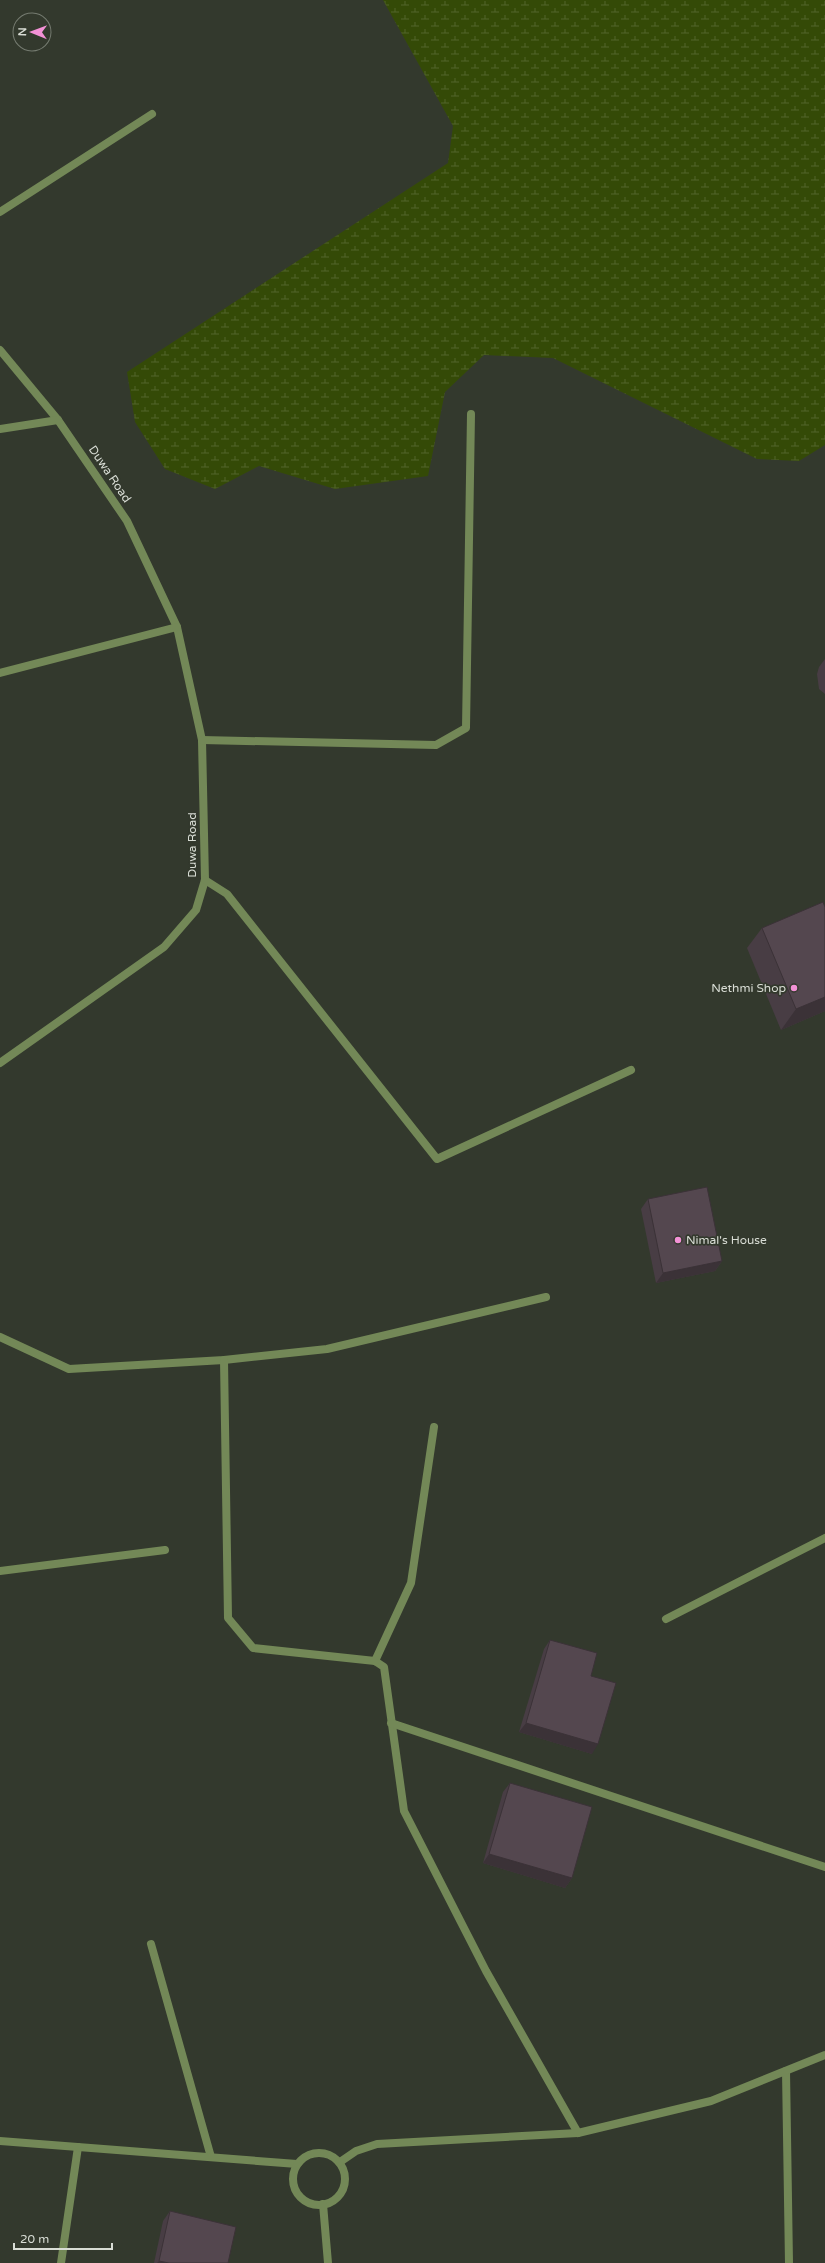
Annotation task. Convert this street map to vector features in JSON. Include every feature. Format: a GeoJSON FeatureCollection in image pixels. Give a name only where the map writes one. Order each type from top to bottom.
{"type":"FeatureCollection","features":[{"type":"Feature","properties":{"kind":"street"},"geometry":{"type":"LineString","coordinates":[[0,212],[152,114]]}},
{"type":"Feature","properties":{"kind":"street","name":"Duwa Road"},"geometry":{"type":"LineString","coordinates":[[0,350],[58,420],[127,521],[177,627],[202,740],[205,880],[196,910],[164,947],[0,1063]]}},
{"type":"Feature","properties":{"kind":"street"},"geometry":{"type":"LineString","coordinates":[[202,740],[436,745],[466,728],[471,414]]}},
{"type":"Feature","properties":{"kind":"street"},"geometry":{"type":"LineString","coordinates":[[0,429],[58,420]]}},
{"type":"Feature","properties":{"kind":"street"},"geometry":{"type":"LineString","coordinates":[[0,673],[177,627]]}},
{"type":"Feature","properties":{"kind":"street"},"geometry":{"type":"LineString","coordinates":[[205,880],[227,894],[437,1159],[631,1070]]}},
{"type":"Feature","properties":{"kind":"street"},"geometry":{"type":"LineString","coordinates":[[0,1337],[68,1369],[224,1360],[327,1349],[546,1296]]}},
{"type":"Feature","properties":{"kind":"street"},"geometry":{"type":"LineString","coordinates":[[224,1360],[228,1618],[253,1648],[376,1661],[384,1667],[404,1811],[486,1971],[578,2133]]}},
{"type":"Feature","properties":{"kind":"street"},"geometry":{"type":"LineString","coordinates":[[376,1661],[411,1583],[434,1427]]}},
{"type":"Feature","properties":{"kind":"street"},"geometry":{"type":"LineString","coordinates":[[666,1619],[825,1538]]}},
{"type":"Feature","properties":{"kind":"street"},"geometry":{"type":"LineString","coordinates":[[0,1571],[165,1550]]}},
{"type":"Feature","properties":{"kind":"street"},"geometry":{"type":"LineString","coordinates":[[391,1723],[825,1867]]}},
{"type":"Feature","properties":{"kind":"street"},"geometry":{"type":"LineString","coordinates":[[151,1944],[211,2157]]}},
{"type":"Feature","properties":{"kind":"street"},"geometry":{"type":"LineString","coordinates":[[340,2162],[356,2151],[377,2144],[578,2133],[711,2101],[825,2055]]}},
{"type":"Feature","properties":{"kind":"street"},"geometry":{"type":"LineString","coordinates":[[786,2071],[789,2263]]}},
{"type":"Feature","properties":{"kind":"street"},"geometry":{"type":"LineString","coordinates":[[0,2141],[297,2164]]}},
{"type":"Feature","properties":{"kind":"street"},"geometry":{"type":"LineString","coordinates":[[61,2263],[78,2147]]}},
{"type":"Feature","properties":{"kind":"street"},"geometry":{"type":"LineString","coordinates":[[326,2153],[340,2162],[345,2174],[344,2188],[336,2199],[323,2204],[311,2204],[300,2198],[294,2188],[293,2175],[297,2164],[309,2154],[326,2153]]}},
{"type":"Feature","properties":{"kind":"street"},"geometry":{"type":"LineString","coordinates":[[323,2204],[328,2263]]}},
{"type":"Feature","properties":{"kind":"green space"},"geometry":{"type":"Polygon","coordinates":[[[383,0],[825,0],[825,445],[799,461],[757,459],[553,358],[484,355],[445,392],[428,476],[335,489],[259,466],[215,489],[165,469],[135,422],[127,372],[448,163],[453,126],[383,0]]]}},
{"type":"Feature","properties":{"kind":"building"},"geometry":{"type":"Polygon","coordinates":[[[823,902],[825,907],[825,997],[796,1009],[762,928],[823,902]]]}},
{"type":"Feature","properties":{"kind":"building","name":"Nimal's House"},"geometry":{"type":"Polygon","coordinates":[[[707,1187],[722,1261],[663,1273],[648,1199],[707,1187]]]}},
{"type":"Feature","properties":{"kind":"building"},"geometry":{"type":"Polygon","coordinates":[[[550,1640],[597,1653],[591,1676],[616,1683],[598,1744],[526,1723],[550,1640]]]}},
{"type":"Feature","properties":{"kind":"building"},"geometry":{"type":"Polygon","coordinates":[[[510,1783],[592,1807],[572,1878],[489,1854],[510,1783]]]}},
{"type":"Feature","properties":{"kind":"building"},"geometry":{"type":"Polygon","coordinates":[[[170,2211],[236,2227],[228,2263],[169,2263],[159,2261],[170,2211]]]}},
{"type":"Feature","properties":{"kind":"place","name":"Nethmi Shop"},"geometry":{"type":"Point","coordinates":[794,988]}},
{"type":"Feature","properties":{"kind":"place","name":"Nimal's House"},"geometry":{"type":"Point","coordinates":[678,1240]}}]}
